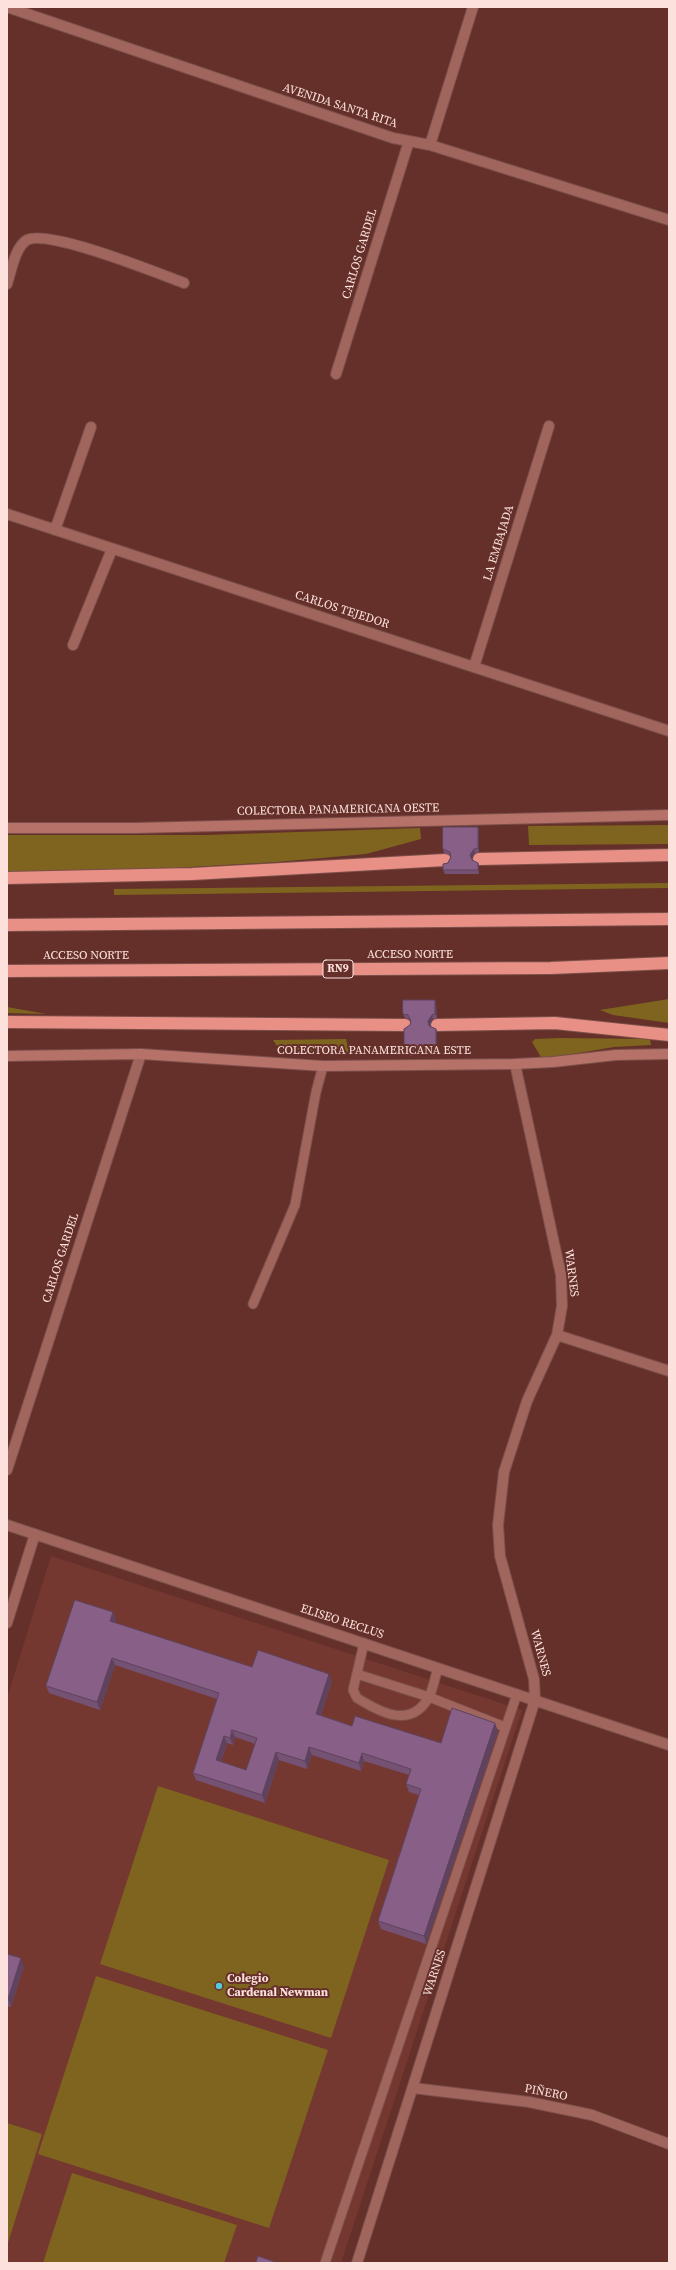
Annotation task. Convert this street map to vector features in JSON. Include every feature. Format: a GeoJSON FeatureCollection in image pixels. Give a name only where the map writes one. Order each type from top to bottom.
{"type":"FeatureCollection","features":[{"type":"Feature","properties":{"kind":"highway"},"geometry":{"type":"LineString","coordinates":[[479,859],[669,855]]}},
{"type":"Feature","properties":{"kind":"highway"},"geometry":{"type":"LineString","coordinates":[[7,878],[192,874],[445,860]]}},
{"type":"Feature","properties":{"kind":"highway"},"geometry":{"type":"LineString","coordinates":[[7,925],[669,919]]}},
{"type":"Feature","properties":{"kind":"highway","name":"ACCESO NORTE"},"geometry":{"type":"LineString","coordinates":[[7,971],[551,968],[669,963]]}},
{"type":"Feature","properties":{"kind":"highway"},"geometry":{"type":"LineString","coordinates":[[7,1022],[405,1025]]}},
{"type":"Feature","properties":{"kind":"highway"},"geometry":{"type":"LineString","coordinates":[[437,1025],[555,1023],[669,1035]]}},
{"type":"Feature","properties":{"kind":"street","name":"AVENIDA SANTA RITA"},"geometry":{"type":"LineString","coordinates":[[7,7],[355,125],[409,141],[430,145],[669,220]]}},
{"type":"Feature","properties":{"kind":"street"},"geometry":{"type":"LineString","coordinates":[[430,145],[474,7]]}},
{"type":"Feature","properties":{"kind":"street","name":"CARLOS GARDEL"},"geometry":{"type":"LineString","coordinates":[[336,374],[409,141]]}},
{"type":"Feature","properties":{"kind":"street"},"geometry":{"type":"LineString","coordinates":[[7,284],[19,248],[26,241],[35,238],[62,241],[184,283]]}},
{"type":"Feature","properties":{"kind":"street"},"geometry":{"type":"LineString","coordinates":[[55,530],[91,426]]}},
{"type":"Feature","properties":{"kind":"street","name":"LA EMBAJADA"},"geometry":{"type":"LineString","coordinates":[[474,667],[549,426]]}},
{"type":"Feature","properties":{"kind":"street","name":"CARLOS TEJEDOR"},"geometry":{"type":"LineString","coordinates":[[7,514],[669,731]]}},
{"type":"Feature","properties":{"kind":"street"},"geometry":{"type":"LineString","coordinates":[[73,645],[112,549]]}},
{"type":"Feature","properties":{"kind":"street","name":"COLECTORA PANAMERICANA OESTE"},"geometry":{"type":"LineString","coordinates":[[7,828],[136,828],[669,815]]}},
{"type":"Feature","properties":{"kind":"street","name":"CARLOS GARDEL"},"geometry":{"type":"LineString","coordinates":[[7,1470],[141,1054]]}},
{"type":"Feature","properties":{"kind":"street","name":"COLECTORA PANAMERICANA ESTE"},"geometry":{"type":"LineString","coordinates":[[7,1056],[141,1054],[322,1066],[515,1064],[553,1062],[616,1055],[669,1054]]}},
{"type":"Feature","properties":{"kind":"street","name":"WARNES"},"geometry":{"type":"LineString","coordinates":[[357,2263],[535,1700],[534,1679],[500,1556],[498,1525],[504,1472],[527,1401],[557,1335],[562,1306],[561,1275],[515,1064]]}},
{"type":"Feature","properties":{"kind":"street"},"geometry":{"type":"LineString","coordinates":[[557,1335],[669,1370]]}},
{"type":"Feature","properties":{"kind":"street","name":"ELISEO RECLUS"},"geometry":{"type":"LineString","coordinates":[[7,1525],[669,1745]]}},
{"type":"Feature","properties":{"kind":"street"},"geometry":{"type":"LineString","coordinates":[[7,1623],[35,1534]]}},
{"type":"Feature","properties":{"kind":"street","name":"PIÑERO"},"geometry":{"type":"LineString","coordinates":[[413,2088],[529,2102],[592,2115],[669,2144]]}},
{"type":"Feature","properties":{"kind":"lane"},"geometry":{"type":"LineString","coordinates":[[253,1304],[295,1205],[322,1066]]}},
{"type":"Feature","properties":{"kind":"lane"},"geometry":{"type":"LineString","coordinates":[[364,1643],[353,1690],[357,1698],[399,1717],[411,1715],[418,1711],[429,1697],[438,1668]]}},
{"type":"Feature","properties":{"kind":"lane"},"geometry":{"type":"LineString","coordinates":[[357,1674],[429,1697],[505,1727]]}},
{"type":"Feature","properties":{"kind":"lane"},"geometry":{"type":"LineString","coordinates":[[325,2263],[517,1694]]}},
{"type":"Feature","properties":{"kind":"shaded area"},"geometry":{"type":"Polygon","coordinates":[[[669,825],[669,844],[529,845],[528,826],[669,825]]]}},
{"type":"Feature","properties":{"kind":"shaded area"},"geometry":{"type":"Polygon","coordinates":[[[420,828],[421,839],[366,854],[277,862],[173,868],[7,873],[7,835],[206,835],[420,828]]]}},
{"type":"Feature","properties":{"kind":"shaded area"},"geometry":{"type":"Polygon","coordinates":[[[669,883],[668,888],[114,895],[114,889],[669,883]]]}},
{"type":"Feature","properties":{"kind":"shaded area"},"geometry":{"type":"Polygon","coordinates":[[[669,999],[669,1023],[613,1015],[600,1010],[669,999]]]}},
{"type":"Feature","properties":{"kind":"shaded area"},"geometry":{"type":"Polygon","coordinates":[[[7,1007],[46,1014],[7,1013],[7,1007]]]}},
{"type":"Feature","properties":{"kind":"shaded area"},"geometry":{"type":"Polygon","coordinates":[[[346,1039],[349,1053],[322,1053],[277,1046],[273,1040],[346,1039]]]}},
{"type":"Feature","properties":{"kind":"shaded area"},"geometry":{"type":"Polygon","coordinates":[[[535,1039],[650,1039],[651,1045],[614,1047],[549,1058],[541,1057],[532,1042],[535,1039]]]}},
{"type":"Feature","properties":{"kind":"shaded area","name":"Colegio Cardenal Newman"},"geometry":{"type":"Polygon","coordinates":[[[51,1556],[522,1710],[341,2263],[7,2263],[7,1698],[51,1556]]]}},
{"type":"Feature","properties":{"kind":"shaded area"},"geometry":{"type":"Polygon","coordinates":[[[158,1786],[389,1860],[331,2038],[100,1964],[158,1786]]]}},
{"type":"Feature","properties":{"kind":"shaded area"},"geometry":{"type":"Polygon","coordinates":[[[96,1976],[328,2050],[269,2228],[38,2154],[96,1976]]]}},
{"type":"Feature","properties":{"kind":"shaded area"},"geometry":{"type":"Polygon","coordinates":[[[7,2123],[42,2134],[7,2246],[7,2123]]]}},
{"type":"Feature","properties":{"kind":"shaded area"},"geometry":{"type":"Polygon","coordinates":[[[72,2173],[237,2225],[224,2263],[43,2263],[72,2173]]]}},
{"type":"Feature","properties":{"kind":"building"},"geometry":{"type":"Polygon","coordinates":[[[443,827],[478,827],[478,848],[474,849],[470,855],[472,860],[478,863],[478,870],[443,870],[443,864],[448,863],[451,857],[450,852],[443,849],[443,827]]]}},
{"type":"Feature","properties":{"kind":"building"},"geometry":{"type":"Polygon","coordinates":[[[403,1000],[435,1000],[435,1014],[432,1015],[428,1021],[429,1026],[436,1029],[436,1051],[404,1052],[404,1029],[410,1025],[411,1021],[408,1015],[403,1014],[403,1000]]]}},
{"type":"Feature","properties":{"kind":"building"},"geometry":{"type":"Polygon","coordinates":[[[75,1600],[113,1612],[110,1621],[252,1667],[258,1650],[329,1674],[316,1714],[352,1726],[355,1716],[441,1743],[452,1708],[495,1723],[424,1936],[378,1921],[421,1789],[406,1784],[411,1769],[362,1753],[359,1763],[309,1747],[305,1761],[276,1752],[262,1795],[193,1773],[219,1693],[112,1658],[97,1702],[46,1686],[75,1600]],[[232,1730],[230,1738],[224,1736],[216,1760],[246,1770],[257,1738],[232,1730]]]}},
{"type":"Feature","properties":{"kind":"building"},"geometry":{"type":"Polygon","coordinates":[[[7,1954],[21,1958],[8,1999],[7,1999],[7,1954]]]}},
{"type":"Feature","properties":{"kind":"building"},"geometry":{"type":"Polygon","coordinates":[[[258,2256],[278,2263],[256,2263],[258,2256]]]}},
{"type":"Feature","properties":{"kind":"place","name":"Colegio Cardenal Newman"},"geometry":{"type":"Point","coordinates":[219,1986]}}]}
